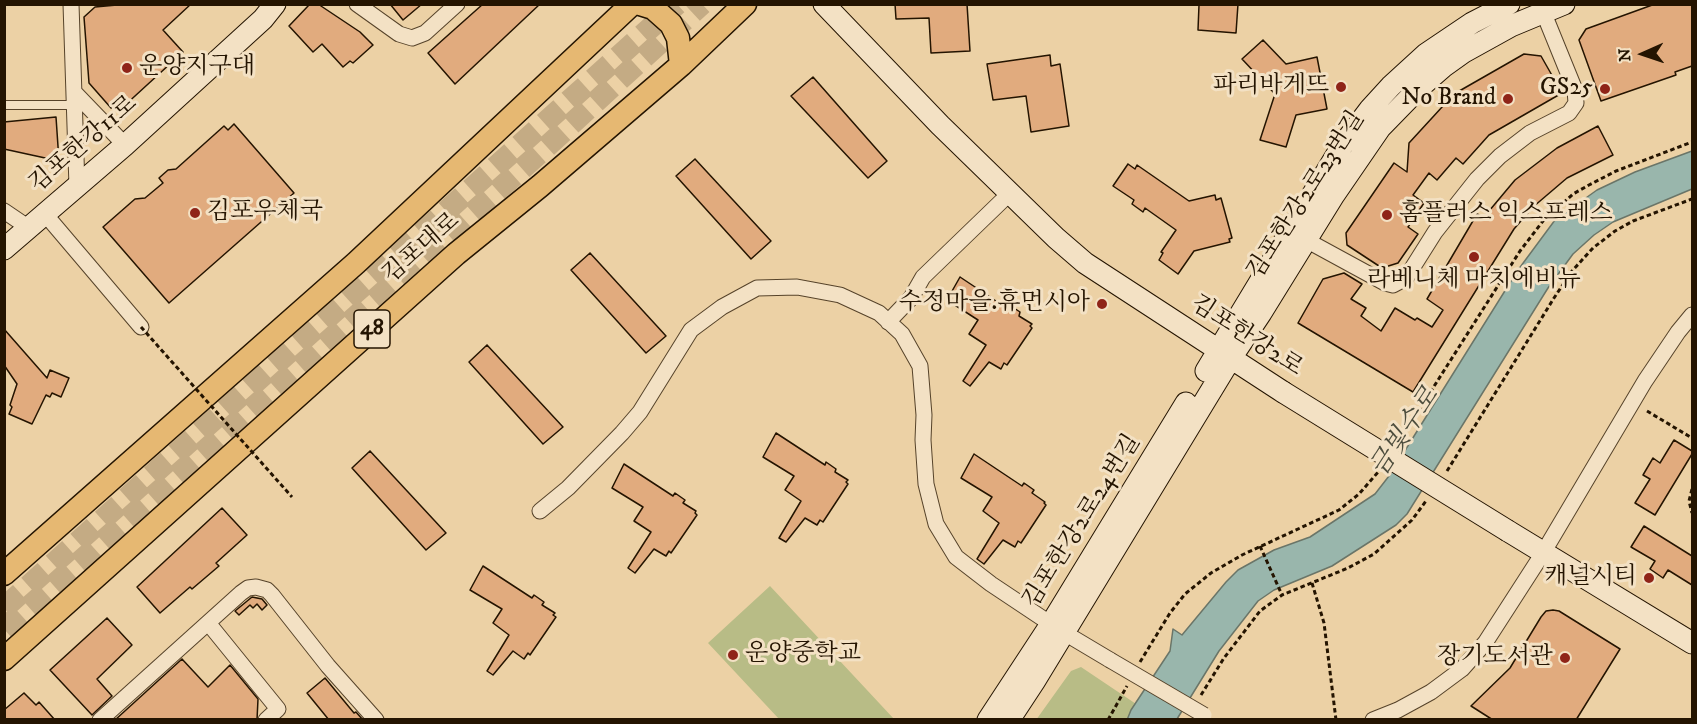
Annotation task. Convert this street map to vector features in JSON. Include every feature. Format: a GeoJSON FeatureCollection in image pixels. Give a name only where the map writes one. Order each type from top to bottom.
{"type":"FeatureCollection","features":[{"type":"Feature","properties":{"kind":"main road","name":"김포대로"},"geometry":{"type":"LineString","coordinates":[[4,574],[356,262],[632,4]]}},
{"type":"Feature","properties":{"kind":"main road"},"geometry":{"type":"LineString","coordinates":[[640,4],[653,8],[671,24],[678,38],[681,65]]}},
{"type":"Feature","properties":{"kind":"main road","name":"김포대로"},"geometry":{"type":"LineString","coordinates":[[4,659],[456,254],[540,186],[681,65],[746,4]]}},
{"type":"Feature","properties":{"kind":"street"},"geometry":{"type":"LineString","coordinates":[[71,4],[77,187]]}},
{"type":"Feature","properties":{"kind":"street","name":"김포한강11로"},"geometry":{"type":"LineString","coordinates":[[4,249],[125,145],[263,19],[275,4]]}},
{"type":"Feature","properties":{"kind":"street"},"geometry":{"type":"LineString","coordinates":[[357,4],[399,34],[412,38],[425,33],[457,4]]}},
{"type":"Feature","properties":{"kind":"street","name":"김포한강2로"},"geometry":{"type":"LineString","coordinates":[[824,4],[1009,194],[1085,262],[1283,392],[1692,643]]}},
{"type":"Feature","properties":{"kind":"street","name":"김포한강2로23번길"},"geometry":{"type":"LineString","coordinates":[[1225,354],[1324,174],[1370,109],[1426,54],[1472,23],[1509,4]]}},
{"type":"Feature","properties":{"kind":"street","name":"김포한강2로23번길"},"geometry":{"type":"LineString","coordinates":[[1225,354],[1306,240],[1355,163],[1380,128],[1398,108],[1443,67],[1464,52],[1541,8],[1564,4]]}},
{"type":"Feature","properties":{"kind":"street"},"geometry":{"type":"LineString","coordinates":[[1306,240],[1385,283],[1393,285],[1406,278],[1435,232],[1477,179],[1500,156],[1522,139],[1569,113],[1576,103],[1575,90],[1541,8]]}},
{"type":"Feature","properties":{"kind":"street"},"geometry":{"type":"LineString","coordinates":[[74,98],[125,145]]}},
{"type":"Feature","properties":{"kind":"street"},"geometry":{"type":"LineString","coordinates":[[888,322],[911,298],[923,277],[1009,194]]}},
{"type":"Feature","properties":{"kind":"street"},"geometry":{"type":"LineString","coordinates":[[4,212],[29,228]]}},
{"type":"Feature","properties":{"kind":"street"},"geometry":{"type":"LineString","coordinates":[[45,214],[141,327]]}},
{"type":"Feature","properties":{"kind":"street"},"geometry":{"type":"LineString","coordinates":[[540,511],[568,488],[622,434],[640,412],[691,330],[722,307],[758,288],[797,287],[840,295],[879,313],[902,334],[920,366],[924,404],[923,440],[926,484],[936,524],[956,557],[991,584],[1057,628],[1205,712]]}},
{"type":"Feature","properties":{"kind":"street"},"geometry":{"type":"LineString","coordinates":[[1373,720],[1398,710],[1431,692],[1462,669],[1491,636],[1645,381],[1692,315]]}},
{"type":"Feature","properties":{"kind":"street","name":"김포한강2로24번길"},"geometry":{"type":"LineString","coordinates":[[1009,720],[1057,628],[1225,354]]}},
{"type":"Feature","properties":{"kind":"street"},"geometry":{"type":"LineString","coordinates":[[100,720],[248,588],[256,587],[267,590],[328,666],[376,720]]}},
{"type":"Feature","properties":{"kind":"street"},"geometry":{"type":"LineString","coordinates":[[208,624],[282,714],[266,720]]}},
{"type":"Feature","properties":{"kind":"street","name":"김포한강2로24번길"},"geometry":{"type":"LineString","coordinates":[[988,720],[1057,628]]}},
{"type":"Feature","properties":{"kind":"lane"},"geometry":{"type":"LineString","coordinates":[[4,105],[74,98]]}},
{"type":"Feature","properties":{"kind":"path"},"geometry":{"type":"LineString","coordinates":[[1396,446],[1520,251],[1543,221],[1573,194],[1589,185],[1616,171],[1692,142]]}},
{"type":"Feature","properties":{"kind":"path"},"geometry":{"type":"LineString","coordinates":[[1444,476],[1554,298],[1586,256],[1615,231],[1653,213],[1692,199]]}},
{"type":"Feature","properties":{"kind":"path"},"geometry":{"type":"LineString","coordinates":[[141,327],[292,497]]}},
{"type":"Feature","properties":{"kind":"path"},"geometry":{"type":"LineString","coordinates":[[1647,411],[1692,438]]}},
{"type":"Feature","properties":{"kind":"path"},"geometry":{"type":"LineString","coordinates":[[1136,669],[1153,639],[1185,594],[1211,573],[1260,546],[1339,510],[1359,494],[1379,471]]}},
{"type":"Feature","properties":{"kind":"path"},"geometry":{"type":"LineString","coordinates":[[1692,489],[1689,501],[1692,513]]}},
{"type":"Feature","properties":{"kind":"path"},"geometry":{"type":"LineString","coordinates":[[1205,712],[1224,658],[1260,611],[1282,595],[1348,568],[1374,554],[1412,520],[1432,494]]}},
{"type":"Feature","properties":{"kind":"path"},"geometry":{"type":"LineString","coordinates":[[1260,546],[1282,595]]}},
{"type":"Feature","properties":{"kind":"path"},"geometry":{"type":"LineString","coordinates":[[1312,583],[1324,623],[1336,720]]}},
{"type":"Feature","properties":{"kind":"path"},"geometry":{"type":"LineString","coordinates":[[1108,720],[1130,680]]}},
{"type":"Feature","properties":{"kind":"green space"},"geometry":{"type":"Polygon","coordinates":[[[770,586],[894,719],[779,719],[708,643],[770,586]]]}},
{"type":"Feature","properties":{"kind":"green space"},"geometry":{"type":"Polygon","coordinates":[[[1081,667],[1163,720],[1036,720],[1071,671],[1081,667]]]}},
{"type":"Feature","properties":{"kind":"water"},"geometry":{"type":"Polygon","coordinates":[[[1692,151],[1692,189],[1613,222],[1573,254],[1548,288],[1407,514],[1396,525],[1332,566],[1274,590],[1258,601],[1219,651],[1177,719],[1127,720],[1131,710],[1170,651],[1173,629],[1182,635],[1238,570],[1274,550],[1310,537],[1375,494],[1389,476],[1518,270],[1555,220],[1597,190],[1635,172],[1692,151]]]}},
{"type":"Feature","properties":{"kind":"building","name":"운양지구대"},"geometry":{"type":"Polygon","coordinates":[[[128,4],[191,4],[163,30],[183,52],[123,107],[111,108],[89,83],[84,17],[95,7],[128,4]]]}},
{"type":"Feature","properties":{"kind":"building"},"geometry":{"type":"Polygon","coordinates":[[[318,4],[360,32],[373,45],[353,63],[350,61],[343,67],[322,44],[313,52],[289,26],[309,5],[318,4]]]}},
{"type":"Feature","properties":{"kind":"building"},"geometry":{"type":"Polygon","coordinates":[[[390,4],[422,4],[403,20],[390,4]]]}},
{"type":"Feature","properties":{"kind":"building"},"geometry":{"type":"Polygon","coordinates":[[[483,4],[540,4],[455,84],[428,53],[483,4]]]}},
{"type":"Feature","properties":{"kind":"building"},"geometry":{"type":"Polygon","coordinates":[[[895,4],[967,4],[970,51],[931,53],[929,18],[896,19],[895,4]]]}},
{"type":"Feature","properties":{"kind":"building"},"geometry":{"type":"Polygon","coordinates":[[[1238,4],[1236,33],[1198,30],[1199,5],[1238,4]]]}},
{"type":"Feature","properties":{"kind":"building"},"geometry":{"type":"Polygon","coordinates":[[[1655,4],[1692,4],[1692,66],[1675,72],[1676,75],[1601,101],[1579,40],[1586,29],[1655,4]]]}},
{"type":"Feature","properties":{"kind":"building"},"geometry":{"type":"Polygon","coordinates":[[[1263,40],[1286,64],[1317,57],[1327,109],[1296,115],[1286,147],[1260,140],[1275,94],[1242,59],[1263,40]]]}},
{"type":"Feature","properties":{"kind":"building"},"geometry":{"type":"Polygon","coordinates":[[[1524,54],[1541,56],[1562,93],[1489,135],[1463,164],[1456,158],[1437,180],[1429,173],[1413,195],[1424,203],[1408,227],[1418,234],[1398,263],[1382,268],[1347,245],[1346,233],[1394,163],[1407,172],[1409,143],[1454,94],[1524,54]]]}},
{"type":"Feature","properties":{"kind":"building"},"geometry":{"type":"Polygon","coordinates":[[[1050,55],[1051,66],[1060,64],[1069,126],[1031,132],[1026,96],[993,100],[987,64],[1050,55]]]}},
{"type":"Feature","properties":{"kind":"building"},"geometry":{"type":"Polygon","coordinates":[[[813,77],[887,161],[868,178],[791,96],[813,77]]]}},
{"type":"Feature","properties":{"kind":"building"},"geometry":{"type":"Polygon","coordinates":[[[56,117],[59,161],[4,149],[4,122],[56,117]]]}},
{"type":"Feature","properties":{"kind":"building","name":"김포우체국"},"geometry":{"type":"Polygon","coordinates":[[[234,124],[294,193],[169,303],[103,227],[135,199],[145,198],[163,183],[159,178],[168,170],[176,169],[224,126],[228,130],[234,124]]]}},
{"type":"Feature","properties":{"kind":"building","name":"라베니체 마치에비뉴"},"geometry":{"type":"Polygon","coordinates":[[[1598,126],[1613,155],[1567,178],[1533,207],[1514,229],[1413,392],[1298,323],[1323,279],[1344,273],[1362,284],[1351,299],[1366,308],[1361,316],[1381,331],[1395,308],[1432,327],[1443,310],[1427,299],[1477,214],[1484,217],[1515,180],[1557,148],[1598,126]]]}},
{"type":"Feature","properties":{"kind":"building"},"geometry":{"type":"Polygon","coordinates":[[[695,159],[771,241],[751,259],[676,176],[695,159]]]}},
{"type":"Feature","properties":{"kind":"building"},"geometry":{"type":"Polygon","coordinates":[[[1128,164],[1135,169],[1137,165],[1189,201],[1215,195],[1216,200],[1221,198],[1232,238],[1229,239],[1230,242],[1194,251],[1178,274],[1159,260],[1163,253],[1161,252],[1176,230],[1145,208],[1143,212],[1132,204],[1134,200],[1113,186],[1128,164]]]}},
{"type":"Feature","properties":{"kind":"building"},"geometry":{"type":"Polygon","coordinates":[[[590,253],[666,336],[646,353],[571,270],[590,253]]]}},
{"type":"Feature","properties":{"kind":"building"},"geometry":{"type":"Polygon","coordinates":[[[960,277],[1008,309],[1011,306],[1020,312],[1019,316],[1032,324],[1030,326],[1032,328],[1007,365],[1004,363],[1001,369],[989,362],[970,386],[963,381],[986,345],[969,334],[978,320],[947,300],[960,277]]]}},
{"type":"Feature","properties":{"kind":"building"},"geometry":{"type":"Polygon","coordinates":[[[4,329],[47,378],[50,370],[69,378],[61,397],[52,393],[50,397],[46,395],[32,424],[9,414],[17,384],[4,365],[4,329]]]}},
{"type":"Feature","properties":{"kind":"building"},"geometry":{"type":"Polygon","coordinates":[[[487,345],[563,427],[543,444],[469,362],[487,345]]]}},
{"type":"Feature","properties":{"kind":"building"},"geometry":{"type":"Polygon","coordinates":[[[776,433],[825,465],[826,462],[836,469],[835,472],[848,480],[846,482],[848,484],[823,522],[820,520],[817,525],[805,518],[786,542],[779,538],[801,501],[785,490],[794,476],[763,457],[776,433]]]}},
{"type":"Feature","properties":{"kind":"building"},"geometry":{"type":"Polygon","coordinates":[[[1674,440],[1692,451],[1692,454],[1655,515],[1635,503],[1650,479],[1643,475],[1653,458],[1660,463],[1674,440]]]}},
{"type":"Feature","properties":{"kind":"building"},"geometry":{"type":"Polygon","coordinates":[[[370,451],[446,533],[426,550],[352,468],[370,451]]]}},
{"type":"Feature","properties":{"kind":"building"},"geometry":{"type":"Polygon","coordinates":[[[974,454],[1022,486],[1024,483],[1034,490],[1032,493],[1046,505],[1021,543],[1018,541],[1015,547],[1003,540],[984,564],[977,559],[999,523],[983,511],[992,497],[961,478],[974,454]]]}},
{"type":"Feature","properties":{"kind":"building"},"geometry":{"type":"Polygon","coordinates":[[[624,464],[673,496],[675,493],[685,500],[683,503],[696,511],[697,515],[671,553],[669,551],[666,556],[654,549],[635,573],[628,568],[651,532],[634,521],[643,507],[612,488],[624,464]]]}},
{"type":"Feature","properties":{"kind":"building"},"geometry":{"type":"Polygon","coordinates":[[[222,508],[247,535],[216,563],[219,566],[160,613],[137,587],[222,508]]]}},
{"type":"Feature","properties":{"kind":"building"},"geometry":{"type":"Polygon","coordinates":[[[1644,526],[1692,556],[1692,585],[1668,570],[1663,578],[1650,569],[1655,561],[1631,547],[1644,526]]]}},
{"type":"Feature","properties":{"kind":"building"},"geometry":{"type":"Polygon","coordinates":[[[483,566],[532,598],[534,595],[544,602],[542,605],[555,613],[553,615],[556,617],[530,655],[528,653],[524,659],[513,651],[493,675],[487,671],[509,635],[493,623],[502,609],[470,590],[483,566]]]}},
{"type":"Feature","properties":{"kind":"building"},"geometry":{"type":"Polygon","coordinates":[[[252,597],[262,599],[267,605],[262,610],[257,604],[253,608],[250,605],[239,615],[235,611],[252,597]]]}},
{"type":"Feature","properties":{"kind":"building","name":"장기도서관"},"geometry":{"type":"Polygon","coordinates":[[[1546,611],[1559,611],[1620,649],[1576,720],[1493,720],[1471,706],[1510,668],[1541,617],[1546,611]]]}},
{"type":"Feature","properties":{"kind":"building"},"geometry":{"type":"Polygon","coordinates":[[[107,618],[132,645],[97,679],[112,696],[92,715],[50,670],[107,618]]]}},
{"type":"Feature","properties":{"kind":"building"},"geometry":{"type":"Polygon","coordinates":[[[182,659],[208,687],[230,665],[258,699],[257,720],[115,720],[182,659]]]}},
{"type":"Feature","properties":{"kind":"building"},"geometry":{"type":"Polygon","coordinates":[[[325,678],[354,713],[356,712],[363,720],[329,720],[307,693],[325,678]]]}},
{"type":"Feature","properties":{"kind":"building"},"geometry":{"type":"Polygon","coordinates":[[[24,693],[36,705],[39,702],[55,720],[4,720],[4,710],[24,693]]]}},
{"type":"Feature","properties":{"kind":"tunnel"},"geometry":{"type":"LineString","coordinates":[[4,608],[677,4]]}},
{"type":"Feature","properties":{"kind":"tunnel"},"geometry":{"type":"LineString","coordinates":[[4,629],[542,151],[702,4]]}},
{"type":"Feature","properties":{"kind":"place","name":"운양지구대"},"geometry":{"type":"Point","coordinates":[127,68]}},
{"type":"Feature","properties":{"kind":"place","name":"파리바게뜨"},"geometry":{"type":"Point","coordinates":[1341,87]}},
{"type":"Feature","properties":{"kind":"place","name":"GS25"},"geometry":{"type":"Point","coordinates":[1605,89]}},
{"type":"Feature","properties":{"kind":"place","name":"No Brand"},"geometry":{"type":"Point","coordinates":[1508,99]}},
{"type":"Feature","properties":{"kind":"place","name":"김포우체국"},"geometry":{"type":"Point","coordinates":[195,213]}},
{"type":"Feature","properties":{"kind":"place","name":"홈플러스 익스프레스"},"geometry":{"type":"Point","coordinates":[1387,215]}},
{"type":"Feature","properties":{"kind":"place","name":"라베니체 마치에비뉴"},"geometry":{"type":"Point","coordinates":[1474,257]}},
{"type":"Feature","properties":{"kind":"place","name":"수정마을.휴먼시아"},"geometry":{"type":"Point","coordinates":[1102,304]}},
{"type":"Feature","properties":{"kind":"place","name":"캐널시티"},"geometry":{"type":"Point","coordinates":[1649,578]}},
{"type":"Feature","properties":{"kind":"place","name":"운양중학교"},"geometry":{"type":"Point","coordinates":[733,655]}},
{"type":"Feature","properties":{"kind":"place","name":"장기도서관"},"geometry":{"type":"Point","coordinates":[1565,658]}},
{"type":"Feature","properties":{"kind":"water label","name":"금빛수로"},"geometry":{"type":"Point","coordinates":[1406,433]}}]}
